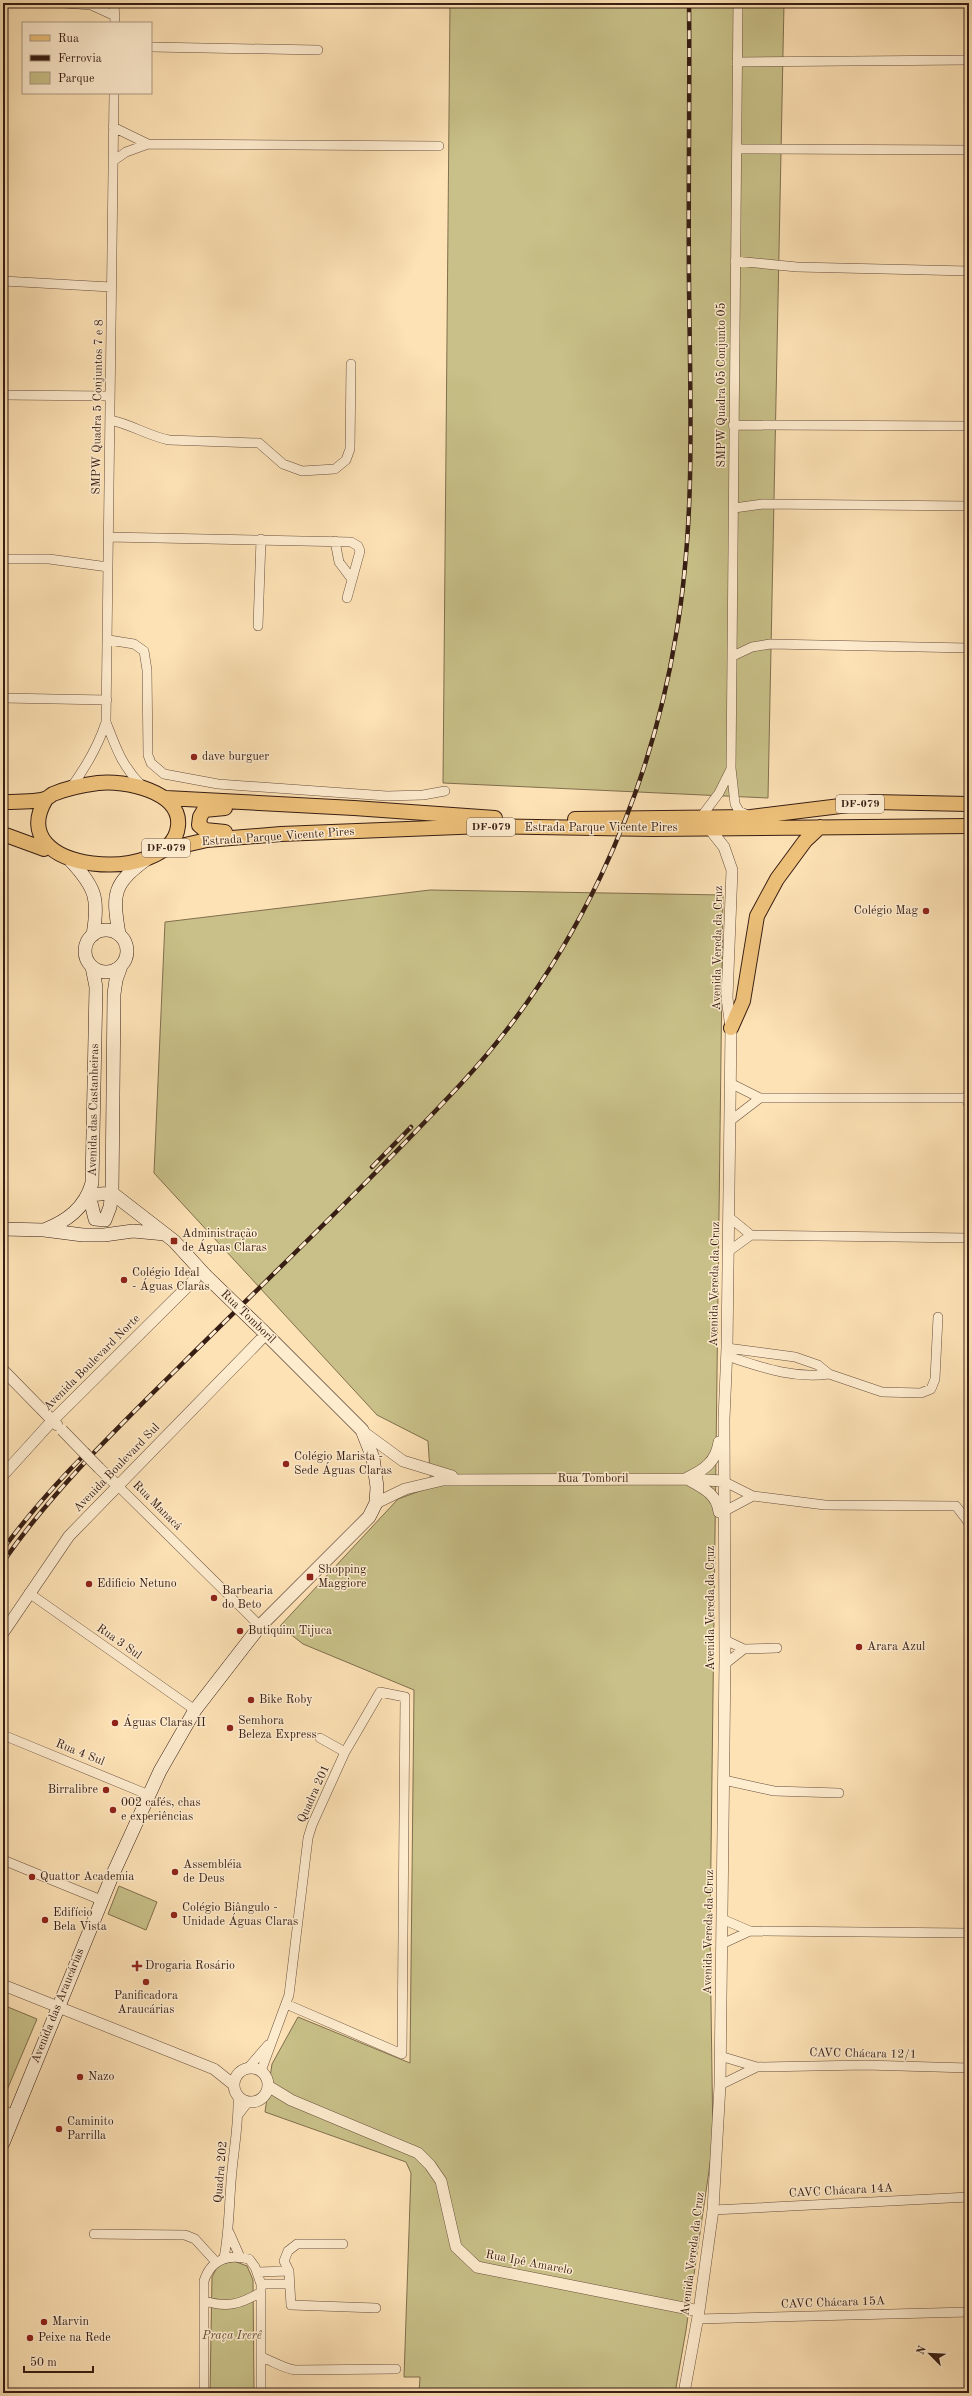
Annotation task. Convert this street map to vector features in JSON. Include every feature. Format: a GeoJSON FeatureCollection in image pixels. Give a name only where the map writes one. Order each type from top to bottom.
{"type":"FeatureCollection","features":[{"type":"Feature","properties":{"kind":"main road","name":"DF-079"},"geometry":{"type":"LineString","coordinates":[[3,802],[46,799],[70,789],[99,783],[144,788],[166,798],[176,808],[178,827],[171,844],[164,850],[148,858],[110,864],[71,861],[3,834]]}},
{"type":"Feature","properties":{"kind":"main road","name":"Estrada Parque Vicente Pires"},"geometry":{"type":"LineString","coordinates":[[166,798],[481,817],[705,822],[820,827],[969,826]]}},
{"type":"Feature","properties":{"kind":"main road"},"geometry":{"type":"LineString","coordinates":[[44,850],[36,834],[35,821],[39,808],[46,799]]}},
{"type":"Feature","properties":{"kind":"main road","name":"Estrada Parque Vicente Pires"},"geometry":{"type":"LineString","coordinates":[[164,850],[207,840],[281,834],[484,826],[597,830],[705,822],[873,802],[969,804]]}},
{"type":"Feature","properties":{"kind":"main road"},"geometry":{"type":"LineString","coordinates":[[281,834],[254,831],[205,830],[199,825],[200,817],[204,810],[213,808],[289,810],[297,806]]}},
{"type":"Feature","properties":{"kind":"main road"},"geometry":{"type":"LineString","coordinates":[[731,1028],[743,1001],[757,916],[777,879],[805,841],[820,827]]}},
{"type":"Feature","properties":{"kind":"main road"},"geometry":{"type":"LineString","coordinates":[[118,934],[114,900],[116,893],[129,872],[148,858]]}},
{"type":"Feature","properties":{"kind":"main road"},"geometry":{"type":"LineString","coordinates":[[71,861],[86,878],[94,893],[97,911],[93,935]]}},
{"type":"Feature","properties":{"kind":"main road"},"geometry":{"type":"LineString","coordinates":[[106,930],[118,934],[123,938],[128,950],[127,956],[121,966],[112,972],[102,972],[92,967],[86,957],[85,951],[89,939],[93,935],[106,930]]}},
{"type":"Feature","properties":{"kind":"main road","name":"Avenida das Castanheiras"},"geometry":{"type":"LineString","coordinates":[[92,967],[96,988],[94,1167],[89,1195],[96,1219],[102,1221],[107,1218],[112,1193],[114,994],[116,980],[121,966]]}},
{"type":"Feature","properties":{"kind":"main road"},"geometry":{"type":"LineString","coordinates":[[89,1195],[112,1193]]}},
{"type":"Feature","properties":{"kind":"main road","name":"Rua Tomboril"},"geometry":{"type":"LineString","coordinates":[[112,1193],[165,1234],[362,1430],[370,1449],[376,1474],[376,1503]]}},
{"type":"Feature","properties":{"kind":"main road","name":"Avenida das Castanheiras"},"geometry":{"type":"LineString","coordinates":[[44,1230],[62,1223],[72,1216],[89,1195]]}},
{"type":"Feature","properties":{"kind":"main road","name":"Avenida das Castanheiras"},"geometry":{"type":"LineString","coordinates":[[3,1229],[44,1230],[83,1235],[104,1235],[133,1231],[165,1234]]}},
{"type":"Feature","properties":{"kind":"main road","name":"Avenida das Araucárias"},"geometry":{"type":"LineString","coordinates":[[3,2143],[8,2113],[57,2008],[101,1900],[160,1771],[195,1710],[260,1626],[368,1517],[376,1503]]}},
{"type":"Feature","properties":{"kind":"street"},"geometry":{"type":"LineString","coordinates":[[64,3],[93,4],[115,20]]}},
{"type":"Feature","properties":{"kind":"street"},"geometry":{"type":"LineString","coordinates":[[114,3],[115,20]]}},
{"type":"Feature","properties":{"kind":"street","name":"SMPW Quadra 05 Conjunto 05"},"geometry":{"type":"LineString","coordinates":[[738,3],[733,426],[734,508],[732,768],[736,809],[751,817]]}},
{"type":"Feature","properties":{"kind":"street"},"geometry":{"type":"LineString","coordinates":[[152,47],[318,50]]}},
{"type":"Feature","properties":{"kind":"street"},"geometry":{"type":"LineString","coordinates":[[737,62],[969,60]]}},
{"type":"Feature","properties":{"kind":"street","name":"SMPW Quadra 5 Conjuntos 7 e 8"},"geometry":{"type":"LineString","coordinates":[[70,789],[91,759],[99,743],[106,722],[109,640],[109,396],[114,94]]}},
{"type":"Feature","properties":{"kind":"street"},"geometry":{"type":"LineString","coordinates":[[113,127],[148,144]]}},
{"type":"Feature","properties":{"kind":"street"},"geometry":{"type":"LineString","coordinates":[[113,161],[126,152],[148,144],[439,146]]}},
{"type":"Feature","properties":{"kind":"street"},"geometry":{"type":"LineString","coordinates":[[737,148],[969,150]]}},
{"type":"Feature","properties":{"kind":"street"},"geometry":{"type":"LineString","coordinates":[[735,261],[797,267],[969,271]]}},
{"type":"Feature","properties":{"kind":"street"},"geometry":{"type":"LineString","coordinates":[[3,281],[111,287]]}},
{"type":"Feature","properties":{"kind":"street"},"geometry":{"type":"LineString","coordinates":[[110,420],[122,422],[155,437],[169,440],[259,443],[291,468],[302,471],[327,471],[341,466],[346,460],[350,449],[351,364]]}},
{"type":"Feature","properties":{"kind":"street"},"geometry":{"type":"LineString","coordinates":[[3,395],[109,396]]}},
{"type":"Feature","properties":{"kind":"street"},"geometry":{"type":"LineString","coordinates":[[733,426],[969,426]]}},
{"type":"Feature","properties":{"kind":"street"},"geometry":{"type":"LineString","coordinates":[[734,508],[764,504],[789,503],[969,506]]}},
{"type":"Feature","properties":{"kind":"street"},"geometry":{"type":"LineString","coordinates":[[108,537],[351,542],[358,546],[360,551],[351,578],[347,598]]}},
{"type":"Feature","properties":{"kind":"street"},"geometry":{"type":"LineString","coordinates":[[258,626],[261,539]]}},
{"type":"Feature","properties":{"kind":"street"},"geometry":{"type":"LineString","coordinates":[[335,541],[340,562],[351,578]]}},
{"type":"Feature","properties":{"kind":"street"},"geometry":{"type":"LineString","coordinates":[[3,559],[49,559],[108,567]]}},
{"type":"Feature","properties":{"kind":"street"},"geometry":{"type":"LineString","coordinates":[[109,640],[134,644],[144,651],[147,670],[148,755],[151,764],[164,774],[218,784],[387,796],[423,795],[445,791]]}},
{"type":"Feature","properties":{"kind":"street"},"geometry":{"type":"LineString","coordinates":[[733,656],[752,648],[770,644],[969,648]]}},
{"type":"Feature","properties":{"kind":"street"},"geometry":{"type":"LineString","coordinates":[[3,698],[107,700]]}},
{"type":"Feature","properties":{"kind":"street","name":"SMPW Quadra 5 Conjuntos 7 e 8"},"geometry":{"type":"LineString","coordinates":[[106,722],[122,762],[128,772],[144,788]]}},
{"type":"Feature","properties":{"kind":"street","name":"SMPW Quadra 05 Conjunto 05"},"geometry":{"type":"LineString","coordinates":[[705,822],[732,768]]}},
{"type":"Feature","properties":{"kind":"street","name":"Avenida Vereda da Cruz"},"geometry":{"type":"LineString","coordinates":[[684,2393],[699,2315],[713,2210],[720,2085],[722,1944],[725,1664],[723,1481],[729,1251],[731,1028],[727,998],[732,870],[724,846],[705,822]]}},
{"type":"Feature","properties":{"kind":"street"},"geometry":{"type":"LineString","coordinates":[[730,1083],[760,1098],[968,1099]]}},
{"type":"Feature","properties":{"kind":"street"},"geometry":{"type":"LineString","coordinates":[[730,1121],[760,1098]]}},
{"type":"Feature","properties":{"kind":"street"},"geometry":{"type":"LineString","coordinates":[[729,1217],[751,1235]]}},
{"type":"Feature","properties":{"kind":"street"},"geometry":{"type":"LineString","coordinates":[[729,1251],[751,1235],[969,1238]]}},
{"type":"Feature","properties":{"kind":"street","name":"Avenida Boulevard Norte"},"geometry":{"type":"LineString","coordinates":[[3,1475],[52,1421],[204,1273]]}},
{"type":"Feature","properties":{"kind":"street"},"geometry":{"type":"LineString","coordinates":[[727,1352],[795,1357],[818,1365],[829,1374],[882,1392],[927,1392],[934,1385],[935,1379],[938,1318]]}},
{"type":"Feature","properties":{"kind":"street","name":"Avenida Boulevard Sul"},"geometry":{"type":"LineString","coordinates":[[3,1633],[69,1536],[264,1332]]}},
{"type":"Feature","properties":{"kind":"street"},"geometry":{"type":"LineString","coordinates":[[727,1352],[786,1374],[806,1376],[829,1374]]}},
{"type":"Feature","properties":{"kind":"street","name":"Rua Manacá"},"geometry":{"type":"LineString","coordinates":[[3,1370],[99,1468],[260,1626]]}},
{"type":"Feature","properties":{"kind":"street"},"geometry":{"type":"LineString","coordinates":[[687,1479],[701,1472],[715,1458],[724,1419]]}},
{"type":"Feature","properties":{"kind":"street","name":"Rua Tomboril"},"geometry":{"type":"LineString","coordinates":[[362,1430],[403,1461],[463,1478]]}},
{"type":"Feature","properties":{"kind":"street","name":"Rua Tomboril"},"geometry":{"type":"LineString","coordinates":[[376,1503],[416,1486],[463,1478],[687,1479],[723,1481]]}},
{"type":"Feature","properties":{"kind":"street"},"geometry":{"type":"LineString","coordinates":[[687,1479],[707,1490],[719,1505],[720,1542],[724,1557]]}},
{"type":"Feature","properties":{"kind":"street"},"geometry":{"type":"LineString","coordinates":[[723,1481],[753,1496],[825,1505],[956,1506],[969,1523]]}},
{"type":"Feature","properties":{"kind":"street"},"geometry":{"type":"LineString","coordinates":[[723,1512],[753,1496]]}},
{"type":"Feature","properties":{"kind":"street","name":"Rua 3 Sul"},"geometry":{"type":"LineString","coordinates":[[29,1593],[195,1710]]}},
{"type":"Feature","properties":{"kind":"street"},"geometry":{"type":"LineString","coordinates":[[725,1640],[744,1650],[777,1648]]}},
{"type":"Feature","properties":{"kind":"street"},"geometry":{"type":"LineString","coordinates":[[725,1664],[744,1650]]}},
{"type":"Feature","properties":{"kind":"street","name":"Quadra 201"},"geometry":{"type":"LineString","coordinates":[[261,2071],[286,2004],[292,1980],[308,1838],[312,1825],[345,1752],[380,1692],[404,1697],[402,2054],[286,2004]]}},
{"type":"Feature","properties":{"kind":"street","name":"Rua 4 Sul"},"geometry":{"type":"LineString","coordinates":[[3,1735],[149,1794]]}},
{"type":"Feature","properties":{"kind":"street"},"geometry":{"type":"LineString","coordinates":[[320,1738],[345,1752]]}},
{"type":"Feature","properties":{"kind":"street"},"geometry":{"type":"LineString","coordinates":[[724,1780],[774,1791],[840,1793]]}},
{"type":"Feature","properties":{"kind":"street"},"geometry":{"type":"LineString","coordinates":[[3,1860],[101,1900]]}},
{"type":"Feature","properties":{"kind":"street"},"geometry":{"type":"LineString","coordinates":[[722,1919],[750,1931],[968,1933]]}},
{"type":"Feature","properties":{"kind":"street"},"geometry":{"type":"LineString","coordinates":[[722,1944],[750,1931]]}},
{"type":"Feature","properties":{"kind":"street"},"geometry":{"type":"LineString","coordinates":[[3,1985],[57,2008],[214,2069],[234,2085]]}},
{"type":"Feature","properties":{"kind":"street","name":"Quadra 201"},"geometry":{"type":"LineString","coordinates":[[244,2069],[273,2040]]}},
{"type":"Feature","properties":{"kind":"street","name":"CAVC Chácara 12/1"},"geometry":{"type":"LineString","coordinates":[[720,2056],[757,2067],[865,2065],[969,2068]]}},
{"type":"Feature","properties":{"kind":"street","name":"CAVC Chácara 12/1"},"geometry":{"type":"LineString","coordinates":[[720,2085],[757,2067]]}},
{"type":"Feature","properties":{"kind":"street"},"geometry":{"type":"LineString","coordinates":[[214,2069],[244,2069],[261,2071],[266,2077],[266,2091],[254,2102],[248,2102],[238,2096],[234,2085],[234,2079],[244,2069]]}},
{"type":"Feature","properties":{"kind":"street","name":"Rua Ipê Amarelo"},"geometry":{"type":"LineString","coordinates":[[266,2091],[418,2153],[430,2165],[441,2182],[456,2247],[477,2267],[682,2307],[699,2315]]}},
{"type":"Feature","properties":{"kind":"street","name":"Quadra 202"},"geometry":{"type":"LineString","coordinates":[[204,2393],[204,2280],[207,2272],[220,2260],[229,2232],[231,2183],[238,2115],[238,2096]]}},
{"type":"Feature","properties":{"kind":"street"},"geometry":{"type":"LineString","coordinates":[[238,2115],[248,2102]]}},
{"type":"Feature","properties":{"kind":"street","name":"CAVC Chácara 14A"},"geometry":{"type":"LineString","coordinates":[[713,2210],[969,2197]]}},
{"type":"Feature","properties":{"kind":"street","name":"Quadra 202"},"geometry":{"type":"LineString","coordinates":[[229,2232],[240,2257]]}},
{"type":"Feature","properties":{"kind":"street"},"geometry":{"type":"LineString","coordinates":[[94,2234],[184,2235],[195,2238],[220,2260],[240,2257],[249,2259],[258,2272],[261,2288],[261,2393]]}},
{"type":"Feature","properties":{"kind":"street"},"geometry":{"type":"LineString","coordinates":[[343,2244],[297,2244],[291,2247],[284,2262],[289,2271],[291,2305],[376,2308]]}},
{"type":"Feature","properties":{"kind":"street"},"geometry":{"type":"LineString","coordinates":[[258,2272],[289,2271]]}},
{"type":"Feature","properties":{"kind":"street"},"geometry":{"type":"LineString","coordinates":[[205,2301],[217,2304],[235,2305],[261,2288],[290,2284]]}},
{"type":"Feature","properties":{"kind":"street"},"geometry":{"type":"LineString","coordinates":[[696,2331],[682,2307],[695,2302],[702,2293]]}},
{"type":"Feature","properties":{"kind":"street","name":"CAVC Chácara 15A"},"geometry":{"type":"LineString","coordinates":[[699,2315],[969,2312]]}},
{"type":"Feature","properties":{"kind":"street"},"geometry":{"type":"LineString","coordinates":[[261,2357],[275,2361],[284,2368],[295,2370],[396,2369]]}},
{"type":"Feature","properties":{"kind":"green space"},"geometry":{"type":"Polygon","coordinates":[[[450,3],[784,3],[768,798],[443,783],[450,3]]]}},
{"type":"Feature","properties":{"kind":"green space"},"geometry":{"type":"Polygon","coordinates":[[[430,890],[723,895],[710,1935],[713,2143],[686,2330],[675,2393],[419,2393],[420,2377],[404,2377],[411,2173],[406,2162],[265,2112],[272,2064],[298,2017],[410,2063],[414,1690],[303,1644],[280,1626],[398,1499],[431,1487],[428,1441],[377,1415],[154,1173],[165,922],[430,890]]]}},
{"type":"Feature","properties":{"kind":"green space"},"geometry":{"type":"Polygon","coordinates":[[[119,1886],[157,1902],[146,1930],[108,1914],[119,1886]]]}},
{"type":"Feature","properties":{"kind":"green space"},"geometry":{"type":"Polygon","coordinates":[[[3,2005],[37,2019],[4,2097],[3,2097],[3,2005]]]}},
{"type":"Feature","properties":{"kind":"green space","name":"Praça Irerê"},"geometry":{"type":"Polygon","coordinates":[[[234,2261],[247,2266],[253,2280],[254,2393],[210,2393],[212,2277],[218,2265],[234,2261]]]}},
{"type":"Feature","properties":{"kind":"railway"},"geometry":{"type":"LineString","coordinates":[[3,1562],[44,1508],[90,1457],[426,1121],[459,1086],[500,1038],[538,987],[571,933],[600,877],[626,818],[647,758],[664,697],[676,635],[687,548],[691,415],[689,3]]}},
{"type":"Feature","properties":{"kind":"railway"},"geometry":{"type":"LineString","coordinates":[[372,1167],[411,1127]]}},
{"type":"Feature","properties":{"kind":"railway"},"geometry":{"type":"LineString","coordinates":[[3,1549],[44,1498],[88,1451]]}},
{"type":"Feature","properties":{"kind":"place","name":"dave burguer"},"geometry":{"type":"Point","coordinates":[194,757]}},
{"type":"Feature","properties":{"kind":"place","name":"Colégio Mag"},"geometry":{"type":"Point","coordinates":[926,911]}},
{"type":"Feature","properties":{"kind":"place","name":"Administração de Águas Claras"},"geometry":{"type":"Point","coordinates":[174,1241]}},
{"type":"Feature","properties":{"kind":"place","name":"Colégio Ideal - Águas Claras"},"geometry":{"type":"Point","coordinates":[124,1280]}},
{"type":"Feature","properties":{"kind":"place","name":"Colégio Marista - Sede Águas Claras"},"geometry":{"type":"Point","coordinates":[286,1464]}},
{"type":"Feature","properties":{"kind":"place","name":"Shopping Maggiore"},"geometry":{"type":"Point","coordinates":[310,1577]}},
{"type":"Feature","properties":{"kind":"place","name":"Edificio Netuno"},"geometry":{"type":"Point","coordinates":[89,1584]}},
{"type":"Feature","properties":{"kind":"place","name":"Barbearia do Beto"},"geometry":{"type":"Point","coordinates":[214,1598]}},
{"type":"Feature","properties":{"kind":"place","name":"Butiquim Tijuca"},"geometry":{"type":"Point","coordinates":[240,1631]}},
{"type":"Feature","properties":{"kind":"place","name":"Arara Azul"},"geometry":{"type":"Point","coordinates":[859,1647]}},
{"type":"Feature","properties":{"kind":"place","name":"Bike Roby"},"geometry":{"type":"Point","coordinates":[251,1700]}},
{"type":"Feature","properties":{"kind":"place","name":"Águas Claras II"},"geometry":{"type":"Point","coordinates":[115,1723]}},
{"type":"Feature","properties":{"kind":"place","name":"Semhora Beleza Express"},"geometry":{"type":"Point","coordinates":[230,1728]}},
{"type":"Feature","properties":{"kind":"place","name":"Birralibre"},"geometry":{"type":"Point","coordinates":[106,1790]}},
{"type":"Feature","properties":{"kind":"place","name":"002 cafés, chas e experiências"},"geometry":{"type":"Point","coordinates":[113,1810]}},
{"type":"Feature","properties":{"kind":"place","name":"Assembléia de Deus"},"geometry":{"type":"Point","coordinates":[175,1872]}},
{"type":"Feature","properties":{"kind":"place","name":"Quattor Academia"},"geometry":{"type":"Point","coordinates":[32,1877]}},
{"type":"Feature","properties":{"kind":"place","name":"Colégio Biângulo - Unidade Águas Claras"},"geometry":{"type":"Point","coordinates":[174,1915]}},
{"type":"Feature","properties":{"kind":"place","name":"Edifício Bela Vista"},"geometry":{"type":"Point","coordinates":[45,1920]}},
{"type":"Feature","properties":{"kind":"place","name":"Drogaria Rosário"},"geometry":{"type":"Point","coordinates":[137,1966]}},
{"type":"Feature","properties":{"kind":"place","name":"Panificadora Araucárias"},"geometry":{"type":"Point","coordinates":[146,1982]}},
{"type":"Feature","properties":{"kind":"place","name":"Nazo"},"geometry":{"type":"Point","coordinates":[80,2077]}},
{"type":"Feature","properties":{"kind":"place","name":"Caminito Parrilla"},"geometry":{"type":"Point","coordinates":[59,2129]}},
{"type":"Feature","properties":{"kind":"place","name":"Marvin"},"geometry":{"type":"Point","coordinates":[44,2322]}},
{"type":"Feature","properties":{"kind":"place","name":"Peixe na Rede"},"geometry":{"type":"Point","coordinates":[30,2338]}}]}
